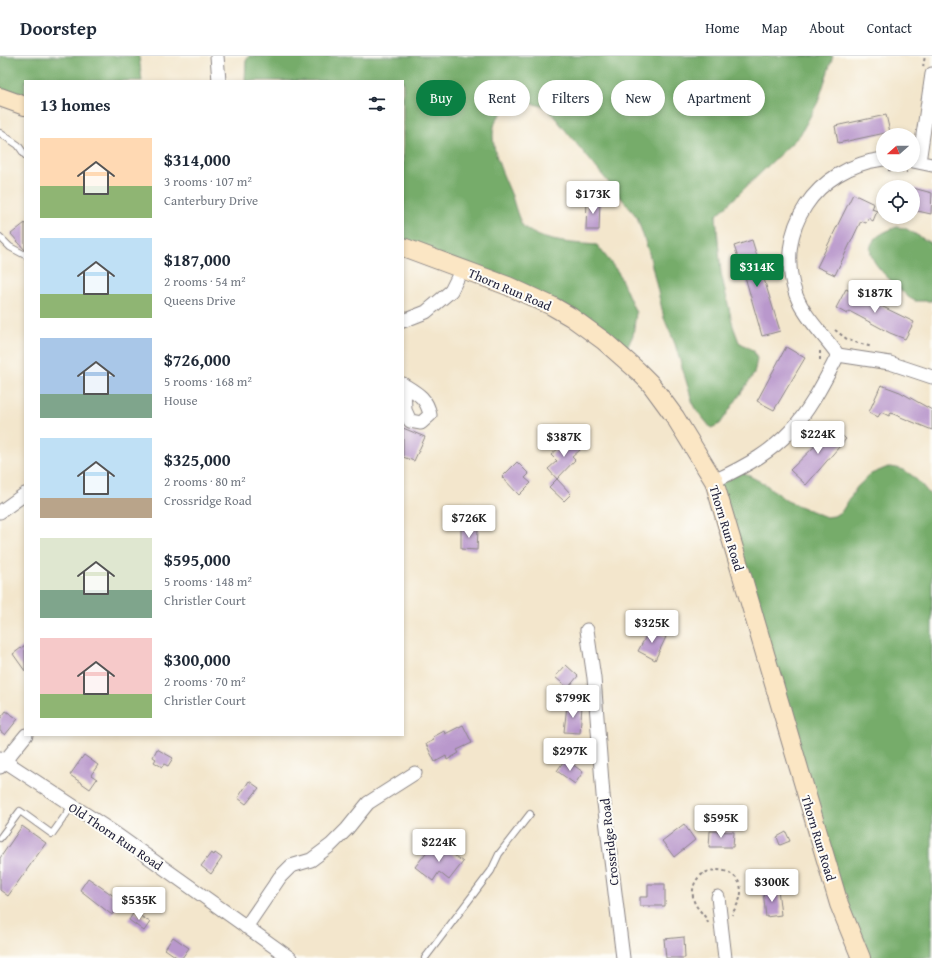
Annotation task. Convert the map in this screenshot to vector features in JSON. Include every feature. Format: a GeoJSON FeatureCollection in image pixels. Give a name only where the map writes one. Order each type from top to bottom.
{"type":"FeatureCollection","features":[{"type":"Feature","properties":{"kind":"street"},"geometry":{"type":"LineString","coordinates":[[217,56],[218,80]]}},
{"type":"Feature","properties":{"kind":"street"},"geometry":{"type":"LineString","coordinates":[[920,131],[932,74]]}},
{"type":"Feature","properties":{"kind":"street"},"geometry":{"type":"LineString","coordinates":[[0,97],[24,106]]}},
{"type":"Feature","properties":{"kind":"street"},"geometry":{"type":"LineString","coordinates":[[876,165],[855,166],[826,182],[806,204],[794,230],[790,258],[793,284],[797,296],[808,316],[838,354],[890,363],[932,377]]}},
{"type":"Feature","properties":{"kind":"street"},"geometry":{"type":"LineString","coordinates":[[920,165],[932,165]]}},
{"type":"Feature","properties":{"kind":"street","name":"Thorn Run Road"},"geometry":{"type":"LineString","coordinates":[[404,247],[520,291],[552,306],[588,328],[623,357],[650,383],[675,416],[714,481],[839,904],[861,958]]}},
{"type":"Feature","properties":{"kind":"street"},"geometry":{"type":"LineString","coordinates":[[404,321],[426,312],[450,291],[462,269]]}},
{"type":"Feature","properties":{"kind":"street"},"geometry":{"type":"LineString","coordinates":[[714,481],[753,462],[772,449],[788,434],[807,412],[816,398],[838,354]]}},
{"type":"Feature","properties":{"kind":"street"},"geometry":{"type":"LineString","coordinates":[[0,512],[24,495]]}},
{"type":"Feature","properties":{"kind":"street","name":"Crossridge Road"},"geometry":{"type":"LineString","coordinates":[[587,630],[594,678],[604,803],[623,958]]}},
{"type":"Feature","properties":{"kind":"street"},"geometry":{"type":"LineString","coordinates":[[1,762],[25,736]]}},
{"type":"Feature","properties":{"kind":"street","name":"Old Thorn Run Road"},"geometry":{"type":"LineString","coordinates":[[1,762],[116,834],[290,958]]}},
{"type":"Feature","properties":{"kind":"street"},"geometry":{"type":"LineString","coordinates":[[246,927],[280,877],[291,866],[311,860],[331,845],[347,829],[368,803],[415,773]]}},
{"type":"Feature","properties":{"kind":"street"},"geometry":{"type":"LineString","coordinates":[[718,897],[725,958]]}},
{"type":"Feature","properties":{"kind":"lane"},"geometry":{"type":"LineString","coordinates":[[0,133],[18,146],[24,155]]}},
{"type":"Feature","properties":{"kind":"lane"},"geometry":{"type":"LineString","coordinates":[[0,237],[10,247],[24,254]]}},
{"type":"Feature","properties":{"kind":"lane"},"geometry":{"type":"LineString","coordinates":[[0,838],[20,811],[52,834],[72,806]]}},
{"type":"Feature","properties":{"kind":"lane"},"geometry":{"type":"LineString","coordinates":[[425,958],[492,871],[499,854],[530,814]]}},
{"type":"Feature","properties":{"kind":"path"},"geometry":{"type":"LineString","coordinates":[[834,329],[848,340],[873,348]]}},
{"type":"Feature","properties":{"kind":"path"},"geometry":{"type":"LineString","coordinates":[[818,347],[820,365]]}},
{"type":"Feature","properties":{"kind":"green space"},"geometry":{"type":"Polygon","coordinates":[[[0,56],[139,56],[142,80],[24,80],[24,106],[0,97],[0,56]]]}},
{"type":"Feature","properties":{"kind":"green space"},"geometry":{"type":"Polygon","coordinates":[[[249,56],[833,56],[818,102],[800,135],[716,216],[721,273],[733,326],[739,342],[754,351],[757,359],[754,374],[720,424],[711,428],[694,407],[675,344],[664,318],[649,253],[637,217],[554,116],[603,116],[603,80],[538,80],[538,105],[530,104],[530,80],[474,80],[474,116],[500,116],[495,123],[493,135],[494,147],[522,225],[532,232],[549,239],[569,243],[597,245],[618,272],[636,313],[633,335],[623,357],[588,328],[404,247],[404,80],[245,80],[246,61],[249,56]]]}},
{"type":"Feature","properties":{"kind":"green space"},"geometry":{"type":"Polygon","coordinates":[[[897,227],[905,228],[932,244],[932,301],[915,301],[908,297],[873,260],[870,251],[873,242],[881,234],[897,227]]]}},
{"type":"Feature","properties":{"kind":"green space"},"geometry":{"type":"Polygon","coordinates":[[[888,467],[902,470],[913,476],[932,497],[932,958],[861,958],[714,481],[738,470],[765,484],[787,501],[826,517],[834,516],[842,511],[857,487],[871,474],[888,467]]]}},
{"type":"Feature","properties":{"kind":"building"},"geometry":{"type":"Polygon","coordinates":[[[886,115],[889,128],[876,128],[876,135],[838,143],[835,126],[886,115]]]}},
{"type":"Feature","properties":{"kind":"building"},"geometry":{"type":"Polygon","coordinates":[[[920,190],[932,193],[931,214],[920,212],[920,190]]]}},
{"type":"Feature","properties":{"kind":"building"},"geometry":{"type":"Polygon","coordinates":[[[853,194],[874,204],[872,209],[876,211],[876,214],[873,221],[868,218],[866,223],[861,221],[835,275],[817,267],[853,194]]]}},
{"type":"Feature","properties":{"kind":"building"},"geometry":{"type":"Polygon","coordinates":[[[587,199],[600,200],[599,230],[586,230],[587,199]]]}},
{"type":"Feature","properties":{"kind":"building"},"geometry":{"type":"Polygon","coordinates":[[[24,224],[24,249],[11,234],[24,224]]]}},
{"type":"Feature","properties":{"kind":"building"},"geometry":{"type":"Polygon","coordinates":[[[752,240],[780,331],[762,336],[746,280],[734,246],[752,240]]]}},
{"type":"Feature","properties":{"kind":"building"},"geometry":{"type":"Polygon","coordinates":[[[846,289],[914,322],[905,339],[890,333],[849,311],[847,314],[836,308],[846,289]]]}},
{"type":"Feature","properties":{"kind":"building"},"geometry":{"type":"Polygon","coordinates":[[[786,347],[805,358],[774,410],[757,401],[786,347]]]}},
{"type":"Feature","properties":{"kind":"building"},"geometry":{"type":"Polygon","coordinates":[[[881,385],[900,392],[932,410],[932,430],[891,413],[889,416],[881,412],[878,417],[869,412],[881,385]]]}},
{"type":"Feature","properties":{"kind":"building"},"geometry":{"type":"Polygon","coordinates":[[[831,425],[846,439],[806,485],[790,470],[816,445],[814,444],[831,425]]]}},
{"type":"Feature","properties":{"kind":"building"},"geometry":{"type":"Polygon","coordinates":[[[404,428],[425,437],[414,461],[404,457],[404,428]]]}},
{"type":"Feature","properties":{"kind":"building"},"geometry":{"type":"Polygon","coordinates":[[[570,438],[580,450],[572,457],[575,460],[557,479],[548,469],[557,461],[551,455],[570,438]]]}},
{"type":"Feature","properties":{"kind":"building"},"geometry":{"type":"Polygon","coordinates":[[[517,462],[529,474],[525,478],[531,483],[519,495],[502,477],[517,462]]]}},
{"type":"Feature","properties":{"kind":"building"},"geometry":{"type":"Polygon","coordinates":[[[557,479],[571,494],[564,501],[549,487],[557,479]]]}},
{"type":"Feature","properties":{"kind":"building"},"geometry":{"type":"Polygon","coordinates":[[[461,529],[478,529],[477,550],[461,549],[461,529]]]}},
{"type":"Feature","properties":{"kind":"building"},"geometry":{"type":"Polygon","coordinates":[[[650,629],[666,637],[655,660],[638,651],[650,629]]]}},
{"type":"Feature","properties":{"kind":"building"},"geometry":{"type":"Polygon","coordinates":[[[24,646],[24,670],[13,654],[24,646]]]}},
{"type":"Feature","properties":{"kind":"building"},"geometry":{"type":"Polygon","coordinates":[[[566,665],[578,676],[568,688],[555,677],[566,665]]]}},
{"type":"Feature","properties":{"kind":"building"},"geometry":{"type":"Polygon","coordinates":[[[567,705],[582,706],[580,733],[564,732],[567,705]]]}},
{"type":"Feature","properties":{"kind":"building"},"geometry":{"type":"Polygon","coordinates":[[[6,711],[18,719],[5,735],[0,731],[0,719],[6,711]]]}},
{"type":"Feature","properties":{"kind":"building"},"geometry":{"type":"Polygon","coordinates":[[[463,725],[472,743],[457,750],[459,753],[447,760],[446,756],[435,762],[426,744],[434,740],[433,737],[444,731],[445,734],[463,725]]]}},
{"type":"Feature","properties":{"kind":"building"},"geometry":{"type":"Polygon","coordinates":[[[157,749],[173,758],[168,766],[164,764],[162,767],[154,762],[156,759],[153,757],[157,749]]]}},
{"type":"Feature","properties":{"kind":"building"},"geometry":{"type":"Polygon","coordinates":[[[84,755],[98,765],[91,775],[97,779],[90,789],[70,775],[84,755]]]}},
{"type":"Feature","properties":{"kind":"building"},"geometry":{"type":"Polygon","coordinates":[[[565,759],[583,772],[575,784],[557,771],[565,759]]]}},
{"type":"Feature","properties":{"kind":"building"},"geometry":{"type":"Polygon","coordinates":[[[249,781],[259,788],[246,804],[238,798],[249,781]]]}},
{"type":"Feature","properties":{"kind":"building"},"geometry":{"type":"Polygon","coordinates":[[[684,824],[695,840],[674,857],[662,841],[684,824]]]}},
{"type":"Feature","properties":{"kind":"building"},"geometry":{"type":"Polygon","coordinates":[[[22,826],[46,843],[8,896],[0,890],[0,858],[22,826]]]}},
{"type":"Feature","properties":{"kind":"building"},"geometry":{"type":"Polygon","coordinates":[[[710,831],[734,832],[733,847],[709,847],[710,831]]]}},
{"type":"Feature","properties":{"kind":"building"},"geometry":{"type":"Polygon","coordinates":[[[786,832],[790,841],[780,845],[777,837],[786,832]]]}},
{"type":"Feature","properties":{"kind":"building"},"geometry":{"type":"Polygon","coordinates":[[[435,841],[463,862],[449,880],[439,872],[433,881],[415,867],[435,841]]]}},
{"type":"Feature","properties":{"kind":"building"},"geometry":{"type":"Polygon","coordinates":[[[211,853],[214,855],[215,853],[222,858],[211,874],[201,866],[211,853]]]}},
{"type":"Feature","properties":{"kind":"building"},"geometry":{"type":"Polygon","coordinates":[[[88,878],[121,901],[112,915],[80,890],[88,878]]]}},
{"type":"Feature","properties":{"kind":"building"},"geometry":{"type":"Polygon","coordinates":[[[648,884],[665,884],[665,906],[640,906],[640,897],[648,897],[648,884]]]}},
{"type":"Feature","properties":{"kind":"building"},"geometry":{"type":"Polygon","coordinates":[[[778,889],[781,915],[766,917],[763,891],[778,889]]]}},
{"type":"Feature","properties":{"kind":"building"},"geometry":{"type":"Polygon","coordinates":[[[134,912],[150,922],[144,931],[129,920],[134,912]]]}},
{"type":"Feature","properties":{"kind":"building"},"geometry":{"type":"Polygon","coordinates":[[[173,937],[189,948],[182,958],[178,958],[165,949],[173,937]]]}},
{"type":"Feature","properties":{"kind":"building"},"geometry":{"type":"Polygon","coordinates":[[[684,937],[685,958],[666,958],[664,939],[684,937]]]}}]}
